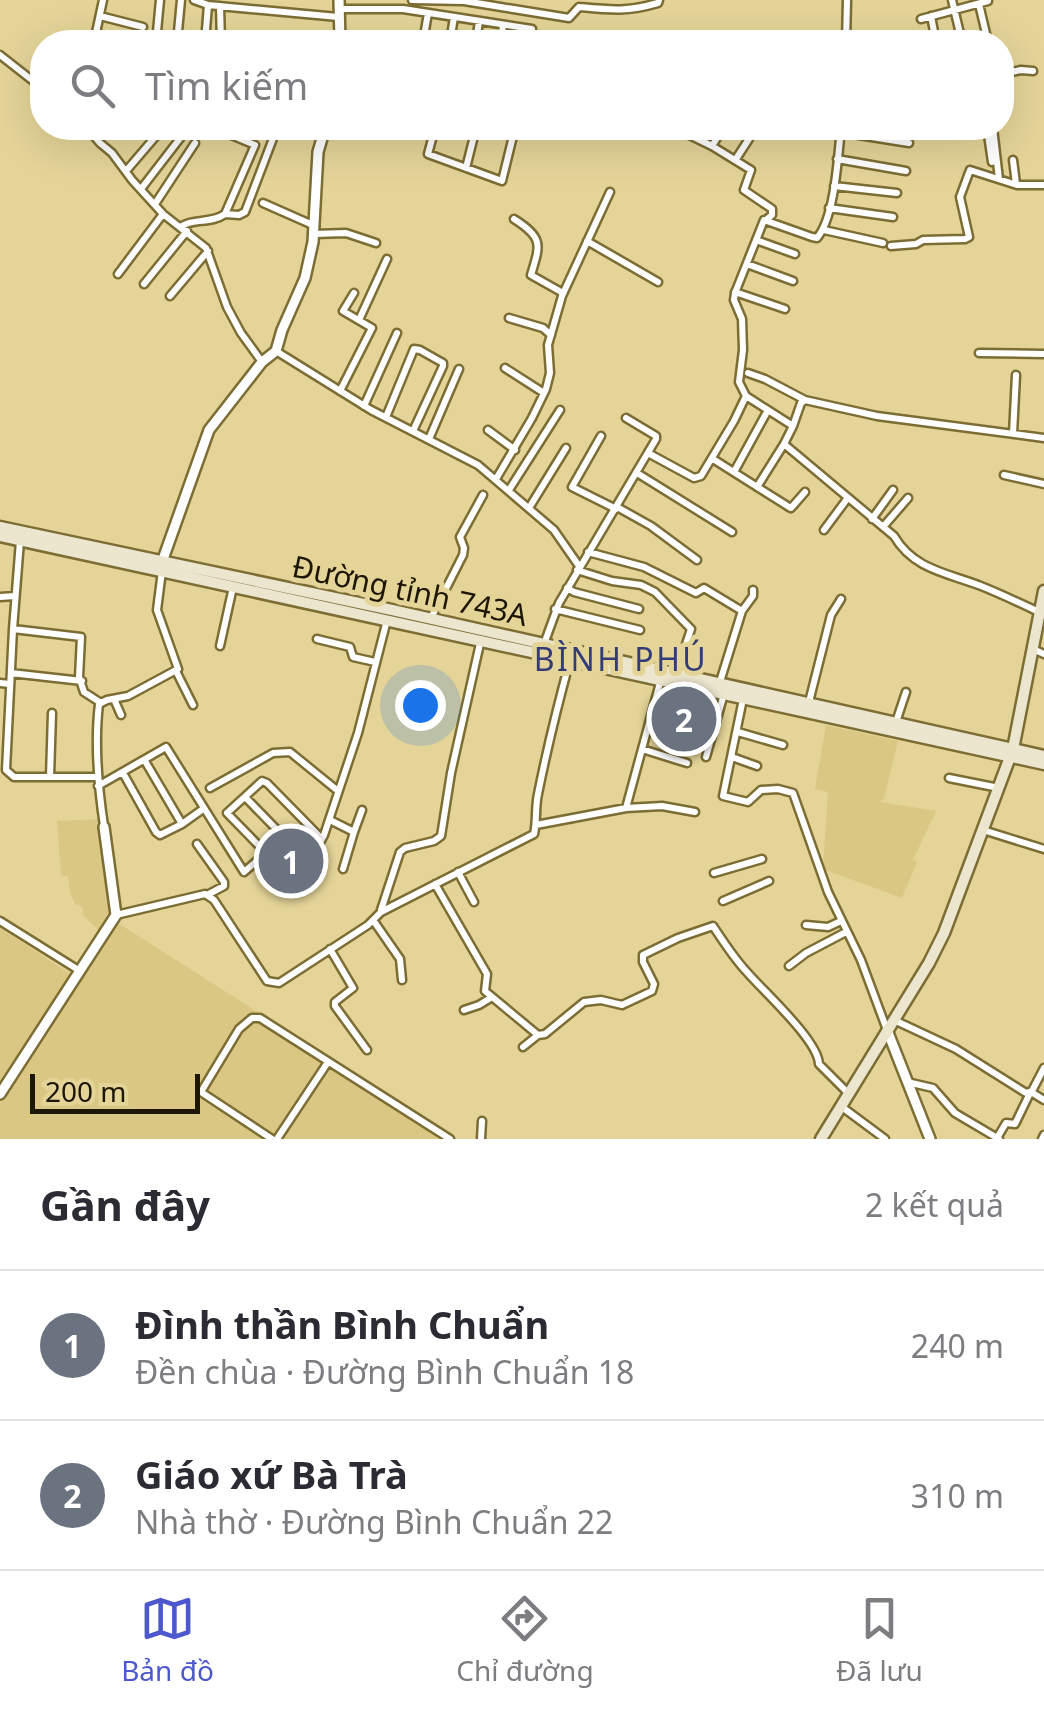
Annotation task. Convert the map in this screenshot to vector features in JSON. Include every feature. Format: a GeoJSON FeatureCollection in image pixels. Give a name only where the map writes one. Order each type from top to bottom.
{"type":"FeatureCollection","features":[{"type":"Feature","properties":{"kind":"main road","name":"Đường tỉnh 743A"},"geometry":{"type":"LineString","coordinates":[[0,527],[36,540],[390,614],[481,639],[661,679],[895,723],[1044,764]]}},
{"type":"Feature","properties":{"kind":"main road","name":"Đường tỉnh 743A"},"geometry":{"type":"LineString","coordinates":[[0,536],[36,540]]}},
{"type":"Feature","properties":{"kind":"main road","name":"Đường tỉnh 743A"},"geometry":{"type":"LineString","coordinates":[[162,566],[233,585],[430,619],[544,644],[676,675],[743,699],[1012,753],[1044,756]]}},
{"type":"Feature","properties":{"kind":"main road"},"geometry":{"type":"LineString","coordinates":[[821,1139],[929,964],[944,933],[1012,753],[1039,651],[1039,612],[1044,591]]}},
{"type":"Feature","properties":{"kind":"street"},"geometry":{"type":"LineString","coordinates":[[97,30],[103,0]]}},
{"type":"Feature","properties":{"kind":"street"},"geometry":{"type":"LineString","coordinates":[[157,30],[160,0]]}},
{"type":"Feature","properties":{"kind":"street"},"geometry":{"type":"LineString","coordinates":[[178,30],[180,0]]}},
{"type":"Feature","properties":{"kind":"street"},"geometry":{"type":"LineString","coordinates":[[282,13],[285,0]]}},
{"type":"Feature","properties":{"kind":"street"},"geometry":{"type":"LineString","coordinates":[[412,0],[464,1],[568,18],[579,7],[616,12],[659,0]]}},
{"type":"Feature","properties":{"kind":"street"},"geometry":{"type":"LineString","coordinates":[[846,30],[847,0]]}},
{"type":"Feature","properties":{"kind":"street"},"geometry":{"type":"LineString","coordinates":[[952,0],[959,30]]}},
{"type":"Feature","properties":{"kind":"street"},"geometry":{"type":"LineString","coordinates":[[921,19],[988,1]]}},
{"type":"Feature","properties":{"kind":"street"},"geometry":{"type":"LineString","coordinates":[[204,30],[201,2],[282,13],[339,8],[403,9],[532,30]]}},
{"type":"Feature","properties":{"kind":"street"},"geometry":{"type":"LineString","coordinates":[[978,4],[985,30]]}},
{"type":"Feature","properties":{"kind":"street"},"geometry":{"type":"LineString","coordinates":[[220,6],[221,30]]}},
{"type":"Feature","properties":{"kind":"street"},"geometry":{"type":"LineString","coordinates":[[425,30],[428,13]]}},
{"type":"Feature","properties":{"kind":"street"},"geometry":{"type":"LineString","coordinates":[[100,16],[143,27]]}},
{"type":"Feature","properties":{"kind":"street"},"geometry":{"type":"LineString","coordinates":[[931,16],[934,30]]}},
{"type":"Feature","properties":{"kind":"street"},"geometry":{"type":"LineString","coordinates":[[452,30],[454,17]]}},
{"type":"Feature","properties":{"kind":"street"},"geometry":{"type":"LineString","coordinates":[[478,30],[479,21]]}},
{"type":"Feature","properties":{"kind":"street"},"geometry":{"type":"LineString","coordinates":[[502,30],[503,25]]}},
{"type":"Feature","properties":{"kind":"street"},"geometry":{"type":"LineString","coordinates":[[0,56],[30,79]]}},
{"type":"Feature","properties":{"kind":"street"},"geometry":{"type":"LineString","coordinates":[[1014,72],[1033,71]]}},
{"type":"Feature","properties":{"kind":"street"},"geometry":{"type":"LineString","coordinates":[[99,140],[163,214],[208,251],[227,306],[262,362]]}},
{"type":"Feature","properties":{"kind":"street"},"geometry":{"type":"LineString","coordinates":[[126,170],[152,140]]}},
{"type":"Feature","properties":{"kind":"street"},"geometry":{"type":"LineString","coordinates":[[140,189],[179,140]]}},
{"type":"Feature","properties":{"kind":"street"},"geometry":{"type":"LineString","coordinates":[[144,284],[186,222],[218,219],[224,214],[255,145],[243,140]]}},
{"type":"Feature","properties":{"kind":"street"},"geometry":{"type":"LineString","coordinates":[[224,214],[245,212],[274,140]]}},
{"type":"Feature","properties":{"kind":"street"},"geometry":{"type":"LineString","coordinates":[[192,706],[156,610],[162,566],[210,430],[262,362],[276,351],[305,278],[314,230],[321,140]]}},
{"type":"Feature","properties":{"kind":"street"},"geometry":{"type":"LineString","coordinates":[[432,140],[428,154],[502,181],[512,140]]}},
{"type":"Feature","properties":{"kind":"street"},"geometry":{"type":"LineString","coordinates":[[466,168],[473,140]]}},
{"type":"Feature","properties":{"kind":"street"},"geometry":{"type":"LineString","coordinates":[[702,140],[751,170],[744,190],[772,209],[735,292],[742,319],[739,382],[746,396],[793,426]]}},
{"type":"Feature","properties":{"kind":"street"},"geometry":{"type":"LineString","coordinates":[[712,146],[716,140]]}},
{"type":"Feature","properties":{"kind":"street"},"geometry":{"type":"LineString","coordinates":[[736,159],[748,140]]}},
{"type":"Feature","properties":{"kind":"street"},"geometry":{"type":"LineString","coordinates":[[766,220],[817,238],[824,230],[840,140]]}},
{"type":"Feature","properties":{"kind":"street"},"geometry":{"type":"LineString","coordinates":[[893,140],[908,143]]}},
{"type":"Feature","properties":{"kind":"street"},"geometry":{"type":"LineString","coordinates":[[991,140],[996,178]]}},
{"type":"Feature","properties":{"kind":"street"},"geometry":{"type":"LineString","coordinates":[[154,204],[195,142]]}},
{"type":"Feature","properties":{"kind":"street"},"geometry":{"type":"LineString","coordinates":[[838,160],[906,170]]}},
{"type":"Feature","properties":{"kind":"street"},"geometry":{"type":"LineString","coordinates":[[1014,160],[1016,185]]}},
{"type":"Feature","properties":{"kind":"street"},"geometry":{"type":"LineString","coordinates":[[824,230],[887,244],[966,239],[969,237],[960,197],[968,172],[1016,185],[1044,185]]}},
{"type":"Feature","properties":{"kind":"street"},"geometry":{"type":"LineString","coordinates":[[834,186],[898,193]]}},
{"type":"Feature","properties":{"kind":"street"},"geometry":{"type":"LineString","coordinates":[[496,479],[544,393],[550,374],[548,345],[564,293],[610,192]]}},
{"type":"Feature","properties":{"kind":"street"},"geometry":{"type":"LineString","coordinates":[[264,203],[314,230],[346,233],[376,243]]}},
{"type":"Feature","properties":{"kind":"street"},"geometry":{"type":"LineString","coordinates":[[829,208],[892,217]]}},
{"type":"Feature","properties":{"kind":"street"},"geometry":{"type":"LineString","coordinates":[[118,274],[163,214]]}},
{"type":"Feature","properties":{"kind":"street"},"geometry":{"type":"LineString","coordinates":[[514,219],[539,244],[531,275],[564,293]]}},
{"type":"Feature","properties":{"kind":"street"},"geometry":{"type":"LineString","coordinates":[[756,240],[794,254]]}},
{"type":"Feature","properties":{"kind":"street"},"geometry":{"type":"LineString","coordinates":[[587,241],[658,282]]}},
{"type":"Feature","properties":{"kind":"street"},"geometry":{"type":"LineString","coordinates":[[170,296],[208,251]]}},
{"type":"Feature","properties":{"kind":"street"},"geometry":{"type":"LineString","coordinates":[[359,320],[387,259]]}},
{"type":"Feature","properties":{"kind":"street"},"geometry":{"type":"LineString","coordinates":[[746,264],[792,281]]}},
{"type":"Feature","properties":{"kind":"street"},"geometry":{"type":"LineString","coordinates":[[340,390],[372,328],[343,311],[354,292]]}},
{"type":"Feature","properties":{"kind":"street"},"geometry":{"type":"LineString","coordinates":[[735,292],[785,308]]}},
{"type":"Feature","properties":{"kind":"street"},"geometry":{"type":"LineString","coordinates":[[508,318],[543,328],[551,335]]}},
{"type":"Feature","properties":{"kind":"street"},"geometry":{"type":"LineString","coordinates":[[364,406],[396,333]]}},
{"type":"Feature","properties":{"kind":"street"},"geometry":{"type":"LineString","coordinates":[[386,418],[414,349],[420,350],[443,366],[413,431]]}},
{"type":"Feature","properties":{"kind":"street"},"geometry":{"type":"LineString","coordinates":[[276,351],[364,406],[478,465],[554,530],[578,568],[612,581],[641,585],[662,598],[691,629],[676,675]]}},
{"type":"Feature","properties":{"kind":"street"},"geometry":{"type":"LineString","coordinates":[[979,353],[1044,354]]}},
{"type":"Feature","properties":{"kind":"street"},"geometry":{"type":"LineString","coordinates":[[505,368],[544,393]]}},
{"type":"Feature","properties":{"kind":"street"},"geometry":{"type":"LineString","coordinates":[[430,439],[459,369]]}},
{"type":"Feature","properties":{"kind":"street"},"geometry":{"type":"LineString","coordinates":[[748,373],[805,400],[877,416],[1044,438]]}},
{"type":"Feature","properties":{"kind":"street"},"geometry":{"type":"LineString","coordinates":[[1013,434],[1016,375]]}},
{"type":"Feature","properties":{"kind":"street"},"geometry":{"type":"LineString","coordinates":[[648,453],[694,478],[701,476],[746,396]]}},
{"type":"Feature","properties":{"kind":"street"},"geometry":{"type":"LineString","coordinates":[[757,488],[805,400]]}},
{"type":"Feature","properties":{"kind":"street"},"geometry":{"type":"LineString","coordinates":[[509,490],[560,410]]}},
{"type":"Feature","properties":{"kind":"street"},"geometry":{"type":"LineString","coordinates":[[734,472],[768,410]]}},
{"type":"Feature","properties":{"kind":"street"},"geometry":{"type":"LineString","coordinates":[[544,644],[567,588],[656,436],[626,418]]}},
{"type":"Feature","properties":{"kind":"street"},"geometry":{"type":"LineString","coordinates":[[488,430],[515,450]]}},
{"type":"Feature","properties":{"kind":"street"},"geometry":{"type":"LineString","coordinates":[[600,436],[572,487],[652,526],[697,560]]}},
{"type":"Feature","properties":{"kind":"street"},"geometry":{"type":"LineString","coordinates":[[784,444],[894,536],[919,563],[1039,612]]}},
{"type":"Feature","properties":{"kind":"street"},"geometry":{"type":"LineString","coordinates":[[530,508],[566,448]]}},
{"type":"Feature","properties":{"kind":"street"},"geometry":{"type":"LineString","coordinates":[[712,459],[791,508],[805,492]]}},
{"type":"Feature","properties":{"kind":"street"},"geometry":{"type":"LineString","coordinates":[[637,473],[732,532]]}},
{"type":"Feature","properties":{"kind":"street"},"geometry":{"type":"LineString","coordinates":[[1004,475],[1044,484]]}},
{"type":"Feature","properties":{"kind":"street"},"geometry":{"type":"LineString","coordinates":[[872,518],[892,490]]}},
{"type":"Feature","properties":{"kind":"street"},"geometry":{"type":"LineString","coordinates":[[430,619],[464,553],[460,537],[484,495]]}},
{"type":"Feature","properties":{"kind":"street"},"geometry":{"type":"LineString","coordinates":[[824,530],[848,498]]}},
{"type":"Feature","properties":{"kind":"street"},"geometry":{"type":"LineString","coordinates":[[883,527],[908,498]]}},
{"type":"Feature","properties":{"kind":"street"},"geometry":{"type":"LineString","coordinates":[[20,540],[6,770],[14,777],[98,782],[123,773],[166,748],[244,872],[266,853],[227,813],[264,781],[322,838]]}},
{"type":"Feature","properties":{"kind":"street"},"geometry":{"type":"LineString","coordinates":[[588,552],[644,567],[696,593],[702,588],[742,611]]}},
{"type":"Feature","properties":{"kind":"street"},"geometry":{"type":"LineString","coordinates":[[220,646],[233,585]]}},
{"type":"Feature","properties":{"kind":"street"},"geometry":{"type":"LineString","coordinates":[[567,588],[638,609]]}},
{"type":"Feature","properties":{"kind":"street"},"geometry":{"type":"LineString","coordinates":[[706,757],[714,688],[753,590]]}},
{"type":"Feature","properties":{"kind":"street"},"geometry":{"type":"LineString","coordinates":[[0,597],[15,596]]}},
{"type":"Feature","properties":{"kind":"street"},"geometry":{"type":"LineString","coordinates":[[808,704],[831,615],[840,599]]}},
{"type":"Feature","properties":{"kind":"street"},"geometry":{"type":"LineString","coordinates":[[556,610],[640,630]]}},
{"type":"Feature","properties":{"kind":"street"},"geometry":{"type":"LineString","coordinates":[[317,848],[358,733],[390,614]]}},
{"type":"Feature","properties":{"kind":"street"},"geometry":{"type":"LineString","coordinates":[[13,629],[82,636],[79,677],[84,692],[101,704]]}},
{"type":"Feature","properties":{"kind":"street"},"geometry":{"type":"LineString","coordinates":[[317,639],[350,647],[353,657],[375,662]]}},
{"type":"Feature","properties":{"kind":"street"},"geometry":{"type":"LineString","coordinates":[[381,912],[400,852],[434,842],[443,832],[481,639]]}},
{"type":"Feature","properties":{"kind":"street"},"geometry":{"type":"LineString","coordinates":[[207,895],[263,975],[272,983],[279,983],[381,912],[529,838],[536,826],[539,790],[570,659]]}},
{"type":"Feature","properties":{"kind":"street"},"geometry":{"type":"LineString","coordinates":[[101,704],[128,696],[176,671]]}},
{"type":"Feature","properties":{"kind":"street"},"geometry":{"type":"LineString","coordinates":[[11,674],[82,681]]}},
{"type":"Feature","properties":{"kind":"street"},"geometry":{"type":"LineString","coordinates":[[626,808],[661,679]]}},
{"type":"Feature","properties":{"kind":"street"},"geometry":{"type":"LineString","coordinates":[[0,683],[10,684]]}},
{"type":"Feature","properties":{"kind":"street"},"geometry":{"type":"LineString","coordinates":[[895,723],[906,692]]}},
{"type":"Feature","properties":{"kind":"street"},"geometry":{"type":"LineString","coordinates":[[114,698],[120,715]]}},
{"type":"Feature","properties":{"kind":"street"},"geometry":{"type":"LineString","coordinates":[[743,699],[723,796],[748,802],[761,790],[793,793],[828,892],[890,1025],[930,1139]]}},
{"type":"Feature","properties":{"kind":"street"},"geometry":{"type":"LineString","coordinates":[[0,1094],[116,915],[98,782],[97,722],[101,704]]}},
{"type":"Feature","properties":{"kind":"street"},"geometry":{"type":"LineString","coordinates":[[50,778],[52,714]]}},
{"type":"Feature","properties":{"kind":"street"},"geometry":{"type":"LineString","coordinates":[[738,732],[784,745]]}},
{"type":"Feature","properties":{"kind":"street"},"geometry":{"type":"LineString","coordinates":[[642,750],[686,762]]}},
{"type":"Feature","properties":{"kind":"street"},"geometry":{"type":"LineString","coordinates":[[210,788],[273,754],[290,752],[338,792]]}},
{"type":"Feature","properties":{"kind":"street"},"geometry":{"type":"LineString","coordinates":[[732,757],[757,766]]}},
{"type":"Feature","properties":{"kind":"street"},"geometry":{"type":"LineString","coordinates":[[144,760],[182,824]]}},
{"type":"Feature","properties":{"kind":"street"},"geometry":{"type":"LineString","coordinates":[[123,773],[160,835],[203,810]]}},
{"type":"Feature","properties":{"kind":"street"},"geometry":{"type":"LineString","coordinates":[[949,778],[998,788]]}},
{"type":"Feature","properties":{"kind":"street"},"geometry":{"type":"LineString","coordinates":[[245,797],[284,836]]}},
{"type":"Feature","properties":{"kind":"street"},"geometry":{"type":"LineString","coordinates":[[536,826],[626,808],[662,806],[695,812]]}},
{"type":"Feature","properties":{"kind":"street"},"geometry":{"type":"LineString","coordinates":[[343,869],[362,810]]}},
{"type":"Feature","properties":{"kind":"street"},"geometry":{"type":"LineString","coordinates":[[330,820],[354,832]]}},
{"type":"Feature","properties":{"kind":"street"},"geometry":{"type":"LineString","coordinates":[[983,830],[1044,849]]}},
{"type":"Feature","properties":{"kind":"street"},"geometry":{"type":"LineString","coordinates":[[116,915],[207,895],[224,886],[197,844]]}},
{"type":"Feature","properties":{"kind":"street"},"geometry":{"type":"LineString","coordinates":[[714,873],[762,858]]}},
{"type":"Feature","properties":{"kind":"street"},"geometry":{"type":"LineString","coordinates":[[458,872],[474,902]]}},
{"type":"Feature","properties":{"kind":"street"},"geometry":{"type":"LineString","coordinates":[[723,900],[769,881]]}},
{"type":"Feature","properties":{"kind":"street"},"geometry":{"type":"LineString","coordinates":[[434,884],[487,974],[485,992],[538,1034],[544,1034],[584,1002],[600,1000],[622,1005],[652,991],[654,984],[643,954],[712,926],[742,967],[802,1033],[818,1054],[819,1064],[850,1095]]}},
{"type":"Feature","properties":{"kind":"street"},"geometry":{"type":"LineString","coordinates":[[0,920],[80,971]]}},
{"type":"Feature","properties":{"kind":"street"},"geometry":{"type":"LineString","coordinates":[[374,920],[400,960],[402,980]]}},
{"type":"Feature","properties":{"kind":"street"},"geometry":{"type":"LineString","coordinates":[[806,925],[828,927],[841,921]]}},
{"type":"Feature","properties":{"kind":"street"},"geometry":{"type":"LineString","coordinates":[[789,966],[846,932]]}},
{"type":"Feature","properties":{"kind":"street"},"geometry":{"type":"LineString","coordinates":[[330,949],[353,987],[334,1006],[367,1050]]}},
{"type":"Feature","properties":{"kind":"street"},"geometry":{"type":"LineString","coordinates":[[464,1010],[492,997]]}},
{"type":"Feature","properties":{"kind":"street"},"geometry":{"type":"LineString","coordinates":[[328,1062],[274,1139],[201,1092],[239,1030],[248,1019],[260,1018],[450,1139]]}},
{"type":"Feature","properties":{"kind":"street"},"geometry":{"type":"LineString","coordinates":[[890,1025],[956,1049],[1022,1091],[1044,1100]]}},
{"type":"Feature","properties":{"kind":"street"},"geometry":{"type":"LineString","coordinates":[[523,1047],[538,1034]]}},
{"type":"Feature","properties":{"kind":"street"},"geometry":{"type":"LineString","coordinates":[[907,1082],[933,1088],[955,1113],[997,1139],[1006,1123],[1015,1124],[1044,1068]]}},
{"type":"Feature","properties":{"kind":"street"},"geometry":{"type":"LineString","coordinates":[[842,1107],[885,1139]]}},
{"type":"Feature","properties":{"kind":"street"},"geometry":{"type":"LineString","coordinates":[[481,1139],[482,1121]]}},
{"type":"Feature","properties":{"kind":"shaded area"},"geometry":{"type":"Polygon","coordinates":[[[826,725],[898,741],[881,802],[936,811],[913,860],[917,862],[902,898],[823,869],[828,792],[815,789],[826,725]]]}},
{"type":"Feature","properties":{"kind":"shaded area"},"geometry":{"type":"Polygon","coordinates":[[[101,819],[118,923],[457,1139],[0,1139],[0,928],[72,975],[100,932],[83,915],[82,907],[75,904],[68,876],[61,874],[57,821],[101,819]]]}},
{"type":"Feature","properties":{"kind":"place","name":"Giáo xứ Bà Trà"},"geometry":{"type":"Point","coordinates":[684,719]}},
{"type":"Feature","properties":{"kind":"place","name":"Đình thần Bình Chuẩn"},"geometry":{"type":"Point","coordinates":[291,861]}},
{"type":"Feature","properties":{"kind":"district","name":"BÌNH PHÚ"},"geometry":{"type":"Point","coordinates":[621,658]}}]}
